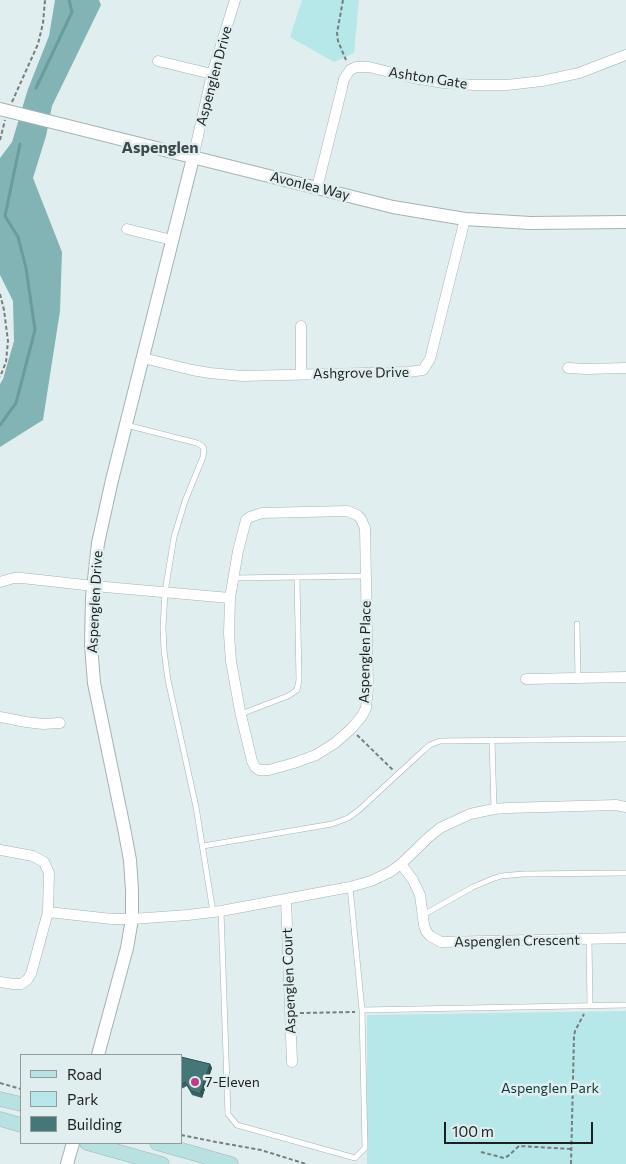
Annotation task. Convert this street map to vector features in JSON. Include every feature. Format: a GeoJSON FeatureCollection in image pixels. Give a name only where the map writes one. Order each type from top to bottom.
{"type":"FeatureCollection","features":[{"type":"Feature","properties":{"kind":"main road"},"geometry":{"type":"LineString","coordinates":[[0,1099],[20,1104]]}},
{"type":"Feature","properties":{"kind":"main road"},"geometry":{"type":"LineString","coordinates":[[0,1119],[20,1125]]}},
{"type":"Feature","properties":{"kind":"main road"},"geometry":{"type":"LineString","coordinates":[[91,1144],[162,1164]]}},
{"type":"Feature","properties":{"kind":"main road"},"geometry":{"type":"LineString","coordinates":[[161,1144],[231,1164]]}},
{"type":"Feature","properties":{"kind":"street","name":"Aspenglen Drive"},"geometry":{"type":"LineString","coordinates":[[98,1054],[120,977],[132,919],[132,890],[130,860],[94,683],[91,645],[98,544],[212,74],[235,0]]}},
{"type":"Feature","properties":{"kind":"street","name":"Ashton Gate"},"geometry":{"type":"LineString","coordinates":[[350,70],[356,67],[369,67],[413,78],[444,83],[507,85],[579,73],[626,55]]}},
{"type":"Feature","properties":{"kind":"street"},"geometry":{"type":"LineString","coordinates":[[158,61],[212,74]]}},
{"type":"Feature","properties":{"kind":"street"},"geometry":{"type":"LineString","coordinates":[[317,188],[344,79],[350,70]]}},
{"type":"Feature","properties":{"kind":"street","name":"Avonlea Way"},"geometry":{"type":"LineString","coordinates":[[4,110],[393,207],[465,219],[530,223],[626,222]]}},
{"type":"Feature","properties":{"kind":"street","name":"Ashgrove Drive"},"geometry":{"type":"LineString","coordinates":[[143,358],[192,370],[242,376],[416,372],[423,370],[430,359],[465,219]]}},
{"type":"Feature","properties":{"kind":"street"},"geometry":{"type":"LineString","coordinates":[[127,229],[172,240]]}},
{"type":"Feature","properties":{"kind":"street"},"geometry":{"type":"LineString","coordinates":[[301,326],[301,374]]}},
{"type":"Feature","properties":{"kind":"street"},"geometry":{"type":"LineString","coordinates":[[568,368],[626,368]]}},
{"type":"Feature","properties":{"kind":"street","name":"Aspenglen Place"},"geometry":{"type":"LineString","coordinates":[[347,511],[357,515],[364,524],[366,576],[368,688],[366,708],[362,716],[335,743],[316,755],[294,763],[259,770],[252,762],[241,714],[231,661],[229,634],[230,598],[246,520],[262,513],[347,511]]}},
{"type":"Feature","properties":{"kind":"street"},"geometry":{"type":"LineString","coordinates":[[0,582],[14,578],[230,598]]}},
{"type":"Feature","properties":{"kind":"street"},"geometry":{"type":"LineString","coordinates":[[526,679],[626,677]]}},
{"type":"Feature","properties":{"kind":"street"},"geometry":{"type":"LineString","coordinates":[[0,717],[43,724],[60,723]]}},
{"type":"Feature","properties":{"kind":"street"},"geometry":{"type":"LineString","coordinates":[[48,912],[112,919],[188,916],[217,912],[361,885],[381,877],[400,864],[429,837],[448,823],[470,814],[494,809],[616,805],[626,808]]}},
{"type":"Feature","properties":{"kind":"street"},"geometry":{"type":"LineString","coordinates":[[0,850],[33,856],[44,862],[49,873],[48,912],[31,974],[21,984],[0,982]]}},
{"type":"Feature","properties":{"kind":"street","name":"Aspenglen Crescent"},"geometry":{"type":"LineString","coordinates":[[400,864],[416,887],[422,904],[426,931],[435,940],[441,942],[626,938]]}},
{"type":"Feature","properties":{"kind":"street","name":"Aspenglen Court"},"geometry":{"type":"LineString","coordinates":[[286,899],[292,1062]]}},
{"type":"Feature","properties":{"kind":"street"},"geometry":{"type":"LineString","coordinates":[[67,1164],[73,1144]]}},
{"type":"Feature","properties":{"kind":"lane"},"geometry":{"type":"LineString","coordinates":[[126,425],[197,443],[204,449],[203,457],[185,502],[174,537],[165,592],[163,627],[168,680],[217,912],[228,1114],[237,1125],[355,1158],[365,1148],[362,1010],[350,887]]}},
{"type":"Feature","properties":{"kind":"lane"},"geometry":{"type":"LineString","coordinates":[[233,578],[366,576]]}},
{"type":"Feature","properties":{"kind":"lane"},"geometry":{"type":"LineString","coordinates":[[241,714],[288,696],[297,690],[299,685],[297,577]]}},
{"type":"Feature","properties":{"kind":"lane"},"geometry":{"type":"LineString","coordinates":[[577,624],[578,678]]}},
{"type":"Feature","properties":{"kind":"lane"},"geometry":{"type":"LineString","coordinates":[[203,846],[348,818],[424,750],[440,741],[626,739]]}},
{"type":"Feature","properties":{"kind":"lane"},"geometry":{"type":"LineString","coordinates":[[492,740],[494,809]]}},
{"type":"Feature","properties":{"kind":"lane"},"geometry":{"type":"LineString","coordinates":[[423,915],[473,887],[501,876],[626,873]]}},
{"type":"Feature","properties":{"kind":"lane"},"geometry":{"type":"LineString","coordinates":[[587,1006],[589,939]]}},
{"type":"Feature","properties":{"kind":"lane"},"geometry":{"type":"LineString","coordinates":[[362,1010],[626,1005]]}},
{"type":"Feature","properties":{"kind":"path"},"geometry":{"type":"LineString","coordinates":[[0,140],[4,110],[38,44],[43,23],[45,0]]}},
{"type":"Feature","properties":{"kind":"path"},"geometry":{"type":"LineString","coordinates":[[343,0],[338,27],[338,40],[350,70]]}},
{"type":"Feature","properties":{"kind":"path"},"geometry":{"type":"LineString","coordinates":[[0,294],[8,341],[6,362],[0,377]]}},
{"type":"Feature","properties":{"kind":"path"},"geometry":{"type":"LineString","coordinates":[[357,735],[398,774]]}},
{"type":"Feature","properties":{"kind":"path"},"geometry":{"type":"LineString","coordinates":[[571,1164],[574,1036],[587,1006]]}},
{"type":"Feature","properties":{"kind":"path"},"geometry":{"type":"LineString","coordinates":[[290,1013],[356,1012],[362,1010]]}},
{"type":"Feature","properties":{"kind":"path"},"geometry":{"type":"LineString","coordinates":[[0,1083],[20,1089]]}},
{"type":"Feature","properties":{"kind":"path"},"geometry":{"type":"LineString","coordinates":[[182,1135],[261,1150],[306,1164]]}},
{"type":"Feature","properties":{"kind":"path"},"geometry":{"type":"LineString","coordinates":[[481,1152],[504,1158],[519,1146],[571,1149]]}},
{"type":"Feature","properties":{"kind":"green space"},"geometry":{"type":"Polygon","coordinates":[[[302,0],[359,0],[354,53],[334,62],[290,37],[302,0]]]}},
{"type":"Feature","properties":{"kind":"green space","name":"Aspenglen Park"},"geometry":{"type":"Polygon","coordinates":[[[626,1011],[626,1164],[367,1164],[367,1015],[626,1011]]]}},
{"type":"Feature","properties":{"kind":"shaded area"},"geometry":{"type":"Polygon","coordinates":[[[55,0],[99,0],[101,5],[52,106],[46,136],[33,178],[62,252],[60,311],[43,420],[0,447],[0,384],[14,341],[13,301],[0,275],[0,158],[12,142],[28,89],[49,36],[55,0]]]}},
{"type":"Feature","properties":{"kind":"building","name":"7-Eleven"},"geometry":{"type":"Polygon","coordinates":[[[182,1057],[210,1064],[200,1094],[191,1091],[185,1082],[182,1084],[182,1057]]]}},
{"type":"Feature","properties":{"kind":"waterway"},"geometry":{"type":"LineString","coordinates":[[36,88],[72,12],[69,0]]}},
{"type":"Feature","properties":{"kind":"waterway"},"geometry":{"type":"LineString","coordinates":[[0,425],[16,403],[35,330],[26,268],[18,237],[5,216],[20,144]]}},
{"type":"Feature","properties":{"kind":"place","name":"7-Eleven"},"geometry":{"type":"Point","coordinates":[195,1082]}},
{"type":"Feature","properties":{"kind":"district","name":"Aspenglen"},"geometry":{"type":"Point","coordinates":[160,148]}}]}
